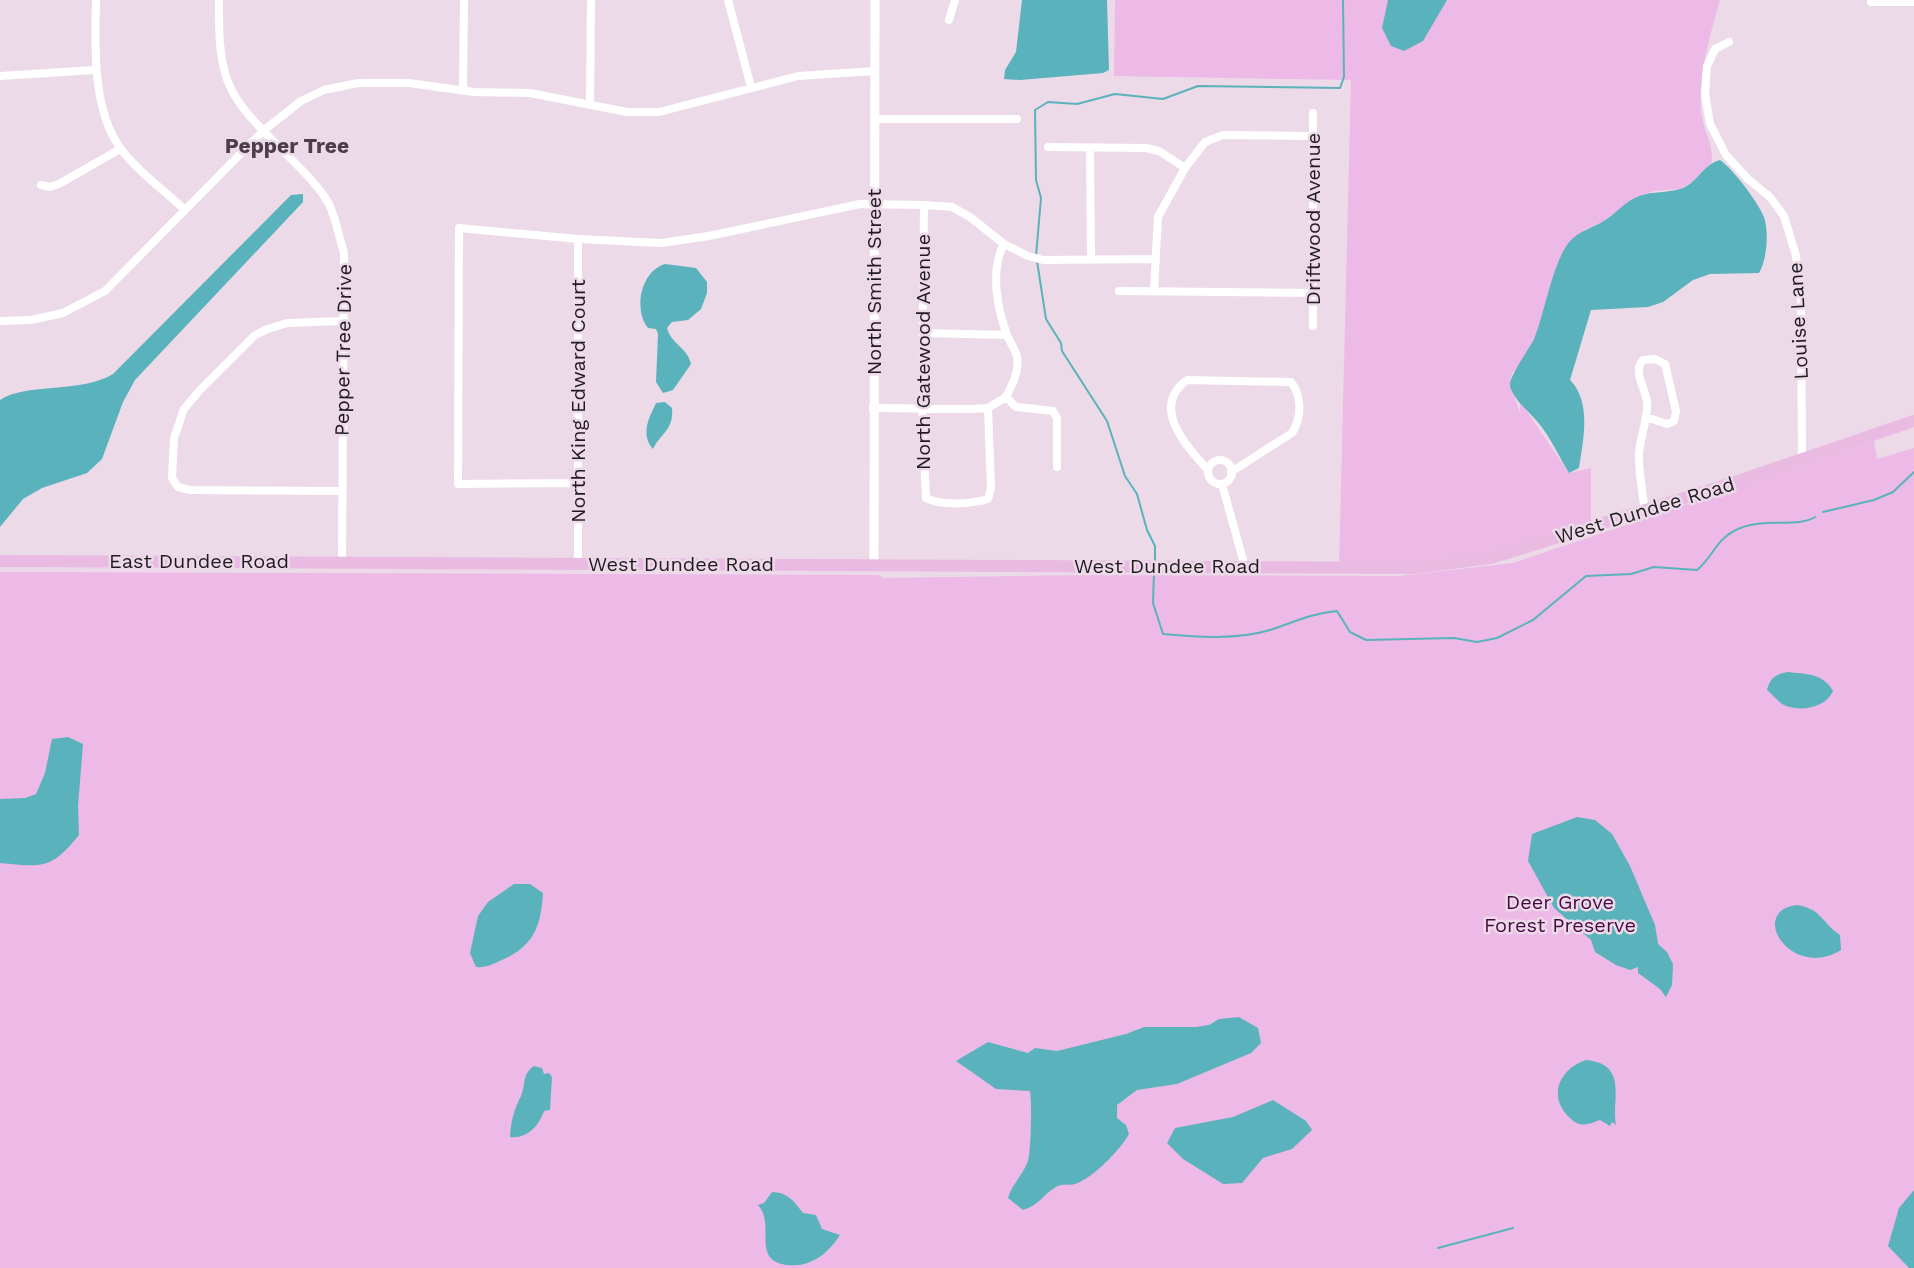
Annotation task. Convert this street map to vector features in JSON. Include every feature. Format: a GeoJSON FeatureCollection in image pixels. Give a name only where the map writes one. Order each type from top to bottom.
{"type":"FeatureCollection","features":[{"type":"Feature","properties":{"kind":"main road","name":"West Dundee Road"},"geometry":{"type":"LineString","coordinates":[[398,562],[1414,568],[1491,558],[1914,421]]}},
{"type":"Feature","properties":{"kind":"main road","name":"East Dundee Road"},"geometry":{"type":"LineString","coordinates":[[0,561],[398,562]]}},
{"type":"Feature","properties":{"kind":"street"},"geometry":{"type":"LineString","coordinates":[[96,0],[95,70],[103,109],[120,149],[185,210]]}},
{"type":"Feature","properties":{"kind":"street","name":"Pepper Tree Drive"},"geometry":{"type":"LineString","coordinates":[[219,0],[219,48],[225,78],[241,108],[307,175],[329,204],[344,253],[342,561]]}},
{"type":"Feature","properties":{"kind":"street"},"geometry":{"type":"LineString","coordinates":[[463,90],[464,0]]}},
{"type":"Feature","properties":{"kind":"street"},"geometry":{"type":"LineString","coordinates":[[590,104],[591,0]]}},
{"type":"Feature","properties":{"kind":"street"},"geometry":{"type":"LineString","coordinates":[[728,0],[751,87]]}},
{"type":"Feature","properties":{"kind":"street","name":"North Smith Street"},"geometry":{"type":"LineString","coordinates":[[874,565],[875,0]]}},
{"type":"Feature","properties":{"kind":"street"},"geometry":{"type":"LineString","coordinates":[[949,20],[955,0]]}},
{"type":"Feature","properties":{"kind":"street"},"geometry":{"type":"LineString","coordinates":[[1871,2],[1913,1]]}},
{"type":"Feature","properties":{"kind":"street","name":"Louise Lane"},"geometry":{"type":"LineString","coordinates":[[1729,42],[1715,49],[1707,66],[1705,93],[1710,123],[1726,155],[1748,179],[1770,197],[1784,216],[1796,256],[1801,302],[1802,459]]}},
{"type":"Feature","properties":{"kind":"street"},"geometry":{"type":"LineString","coordinates":[[0,76],[95,70]]}},
{"type":"Feature","properties":{"kind":"street"},"geometry":{"type":"LineString","coordinates":[[0,321],[50,317],[93,300],[114,283],[263,131],[291,106],[324,90],[357,83],[398,83],[463,90],[530,93],[627,112],[659,112],[798,76],[875,71]]}},
{"type":"Feature","properties":{"kind":"street","name":"Driftwood Avenue"},"geometry":{"type":"LineString","coordinates":[[1313,112],[1313,326]]}},
{"type":"Feature","properties":{"kind":"street"},"geometry":{"type":"LineString","coordinates":[[874,119],[1017,119]]}},
{"type":"Feature","properties":{"kind":"street"},"geometry":{"type":"LineString","coordinates":[[1155,291],[1156,223],[1198,148],[1213,137],[1313,136]]}},
{"type":"Feature","properties":{"kind":"street"},"geometry":{"type":"LineString","coordinates":[[1048,147],[1146,148],[1159,152],[1185,168]]}},
{"type":"Feature","properties":{"kind":"street"},"geometry":{"type":"LineString","coordinates":[[41,185],[50,187],[59,184],[120,149]]}},
{"type":"Feature","properties":{"kind":"street"},"geometry":{"type":"LineString","coordinates":[[1090,149],[1091,259]]}},
{"type":"Feature","properties":{"kind":"street"},"geometry":{"type":"LineString","coordinates":[[578,483],[458,484],[459,228],[645,243],[680,241],[860,204],[924,205],[952,207],[970,217],[1004,244],[1028,256],[1043,260],[1155,259]]}},
{"type":"Feature","properties":{"kind":"street","name":"North Gatewood Avenue"},"geometry":{"type":"LineString","coordinates":[[924,205],[922,407],[926,498],[933,502],[979,502],[988,499],[991,488],[988,408]]}},
{"type":"Feature","properties":{"kind":"street","name":"North King Edward Court"},"geometry":{"type":"LineString","coordinates":[[578,564],[579,239]]}},
{"type":"Feature","properties":{"kind":"street"},"geometry":{"type":"LineString","coordinates":[[873,408],[988,408],[1006,397],[1015,378],[1017,358],[1007,335],[999,301],[996,274],[998,256],[1004,244]]}},
{"type":"Feature","properties":{"kind":"street"},"geometry":{"type":"LineString","coordinates":[[1119,291],[1313,293]]}},
{"type":"Feature","properties":{"kind":"street"},"geometry":{"type":"LineString","coordinates":[[342,321],[286,324],[254,336],[184,409],[174,438],[172,474],[178,487],[190,490],[342,491]]}},
{"type":"Feature","properties":{"kind":"street"},"geometry":{"type":"LineString","coordinates":[[924,333],[1007,335]]}},
{"type":"Feature","properties":{"kind":"street"},"geometry":{"type":"LineString","coordinates":[[1645,510],[1639,454],[1646,417],[1643,383],[1638,375],[1639,364],[1643,360],[1655,359],[1665,364],[1676,411],[1674,421],[1667,424],[1646,417]]}},
{"type":"Feature","properties":{"kind":"street"},"geometry":{"type":"LineString","coordinates":[[1187,380],[1291,382],[1300,397],[1297,425],[1292,433],[1232,472],[1229,480],[1222,483],[1212,480],[1208,470],[1177,431],[1171,401],[1176,388],[1187,380]]}},
{"type":"Feature","properties":{"kind":"street"},"geometry":{"type":"LineString","coordinates":[[1006,397],[1016,406],[1053,411],[1057,418],[1057,467]]}},
{"type":"Feature","properties":{"kind":"street"},"geometry":{"type":"LineString","coordinates":[[1208,470],[1212,463],[1219,460],[1226,462],[1232,472]]}},
{"type":"Feature","properties":{"kind":"street"},"geometry":{"type":"LineString","coordinates":[[1222,483],[1245,567]]}},
{"type":"Feature","properties":{"kind":"green space"},"geometry":{"type":"Polygon","coordinates":[[[1115,0],[1720,0],[1701,83],[1701,112],[1711,149],[1712,162],[1692,182],[1680,189],[1654,191],[1636,197],[1602,222],[1585,229],[1560,259],[1538,330],[1523,362],[1512,373],[1510,384],[1520,413],[1520,401],[1569,473],[1591,468],[1591,527],[1447,564],[1339,568],[1351,80],[1114,76],[1115,0]]]}},
{"type":"Feature","properties":{"kind":"green space","name":"Deer Grove Forest Preserve"},"geometry":{"type":"Polygon","coordinates":[[[1874,441],[1877,459],[1914,448],[1914,1268],[0,1268],[0,572],[878,575],[884,578],[1080,575],[1399,576],[1513,563],[1874,441]]]}},
{"type":"Feature","properties":{"kind":"water"},"geometry":{"type":"Polygon","coordinates":[[[1022,0],[1107,0],[1109,70],[1103,73],[1020,80],[1004,79],[1005,70],[1016,52],[1022,0]]]}},
{"type":"Feature","properties":{"kind":"water"},"geometry":{"type":"Polygon","coordinates":[[[1388,0],[1447,0],[1423,41],[1404,51],[1391,46],[1382,28],[1388,0]]]}},
{"type":"Feature","properties":{"kind":"water"},"geometry":{"type":"Polygon","coordinates":[[[1720,160],[1745,186],[1764,217],[1766,246],[1762,267],[1759,273],[1710,274],[1693,280],[1663,302],[1648,307],[1591,310],[1570,380],[1581,399],[1584,422],[1579,468],[1569,473],[1545,432],[1519,402],[1510,386],[1515,370],[1534,339],[1559,260],[1574,237],[1607,219],[1629,201],[1644,194],[1675,190],[1686,186],[1714,162],[1720,160]]]}},
{"type":"Feature","properties":{"kind":"water"},"geometry":{"type":"Polygon","coordinates":[[[303,194],[303,202],[135,380],[123,402],[102,459],[87,473],[42,488],[23,499],[0,527],[0,400],[24,391],[85,384],[113,374],[291,195],[303,194]]]}},
{"type":"Feature","properties":{"kind":"water"},"geometry":{"type":"Polygon","coordinates":[[[665,264],[696,268],[707,282],[707,293],[701,309],[688,320],[672,322],[667,328],[672,338],[687,354],[691,364],[673,390],[663,393],[656,382],[658,334],[656,329],[648,328],[643,320],[640,301],[645,282],[650,274],[665,264]]]}},
{"type":"Feature","properties":{"kind":"water"},"geometry":{"type":"Polygon","coordinates":[[[665,402],[672,408],[671,421],[653,449],[647,438],[647,426],[656,403],[665,402]]]}},
{"type":"Feature","properties":{"kind":"water"},"geometry":{"type":"Polygon","coordinates":[[[1787,672],[1819,678],[1833,691],[1825,701],[1813,707],[1786,706],[1767,690],[1774,678],[1787,672]]]}},
{"type":"Feature","properties":{"kind":"water"},"geometry":{"type":"Polygon","coordinates":[[[68,737],[83,744],[78,806],[79,835],[61,855],[45,864],[0,863],[0,799],[25,798],[36,794],[45,773],[52,739],[68,737]]]}},
{"type":"Feature","properties":{"kind":"water"},"geometry":{"type":"Polygon","coordinates":[[[1577,817],[1595,820],[1612,834],[1630,866],[1655,925],[1658,944],[1667,952],[1673,964],[1672,985],[1666,997],[1660,989],[1638,973],[1638,967],[1630,970],[1616,965],[1595,952],[1591,940],[1554,908],[1528,861],[1532,834],[1577,817]]]}},
{"type":"Feature","properties":{"kind":"water"},"geometry":{"type":"Polygon","coordinates":[[[514,884],[530,884],[543,893],[538,925],[534,934],[522,948],[513,954],[489,965],[476,967],[470,953],[478,916],[488,902],[514,884]]]}},
{"type":"Feature","properties":{"kind":"water"},"geometry":{"type":"Polygon","coordinates":[[[1797,905],[1817,913],[1840,935],[1841,950],[1823,957],[1806,957],[1792,951],[1781,941],[1776,930],[1776,919],[1782,910],[1797,905]]]}},
{"type":"Feature","properties":{"kind":"water"},"geometry":{"type":"Polygon","coordinates":[[[1239,1017],[1258,1028],[1261,1043],[1251,1053],[1177,1084],[1137,1090],[1117,1105],[1117,1118],[1126,1125],[1129,1134],[1113,1155],[1097,1170],[1075,1184],[1056,1187],[1034,1205],[1023,1210],[1008,1198],[1028,1161],[1031,1127],[1030,1091],[996,1089],[956,1061],[988,1042],[1028,1053],[1035,1048],[1057,1051],[1126,1034],[1144,1027],[1196,1027],[1209,1025],[1219,1019],[1239,1017]]]}},
{"type":"Feature","properties":{"kind":"water"},"geometry":{"type":"Polygon","coordinates":[[[1586,1060],[1608,1068],[1613,1076],[1616,1095],[1616,1125],[1612,1122],[1610,1126],[1600,1120],[1590,1124],[1577,1123],[1563,1110],[1559,1101],[1559,1085],[1569,1070],[1586,1060]]]}},
{"type":"Feature","properties":{"kind":"water"},"geometry":{"type":"Polygon","coordinates":[[[534,1066],[542,1068],[544,1074],[549,1073],[552,1077],[550,1110],[544,1111],[539,1122],[527,1134],[510,1137],[513,1115],[523,1092],[526,1076],[534,1066]]]}},
{"type":"Feature","properties":{"kind":"water"},"geometry":{"type":"Polygon","coordinates":[[[1273,1100],[1306,1121],[1312,1130],[1292,1149],[1263,1158],[1242,1183],[1223,1184],[1183,1159],[1167,1143],[1175,1128],[1233,1117],[1273,1100]]]}},
{"type":"Feature","properties":{"kind":"water"},"geometry":{"type":"Polygon","coordinates":[[[1914,1190],[1914,1268],[1909,1268],[1888,1246],[1899,1208],[1914,1190]]]}},
{"type":"Feature","properties":{"kind":"water"},"geometry":{"type":"Polygon","coordinates":[[[772,1192],[786,1195],[803,1213],[816,1215],[822,1229],[840,1235],[823,1254],[813,1261],[800,1265],[783,1264],[773,1260],[768,1253],[763,1214],[758,1205],[764,1203],[772,1192]]]}},
{"type":"Feature","properties":{"kind":"waterway"},"geometry":{"type":"LineString","coordinates":[[1036,256],[1041,198],[1036,180],[1035,110],[1048,102],[1077,104],[1115,94],[1163,99],[1198,86],[1340,88],[1344,77],[1343,0]]}},
{"type":"Feature","properties":{"kind":"waterway"},"geometry":{"type":"LineString","coordinates":[[1037,261],[1046,319],[1061,343],[1062,351],[1107,421],[1125,476],[1137,494],[1147,530],[1155,546],[1155,563]]}},
{"type":"Feature","properties":{"kind":"waterway"},"geometry":{"type":"LineString","coordinates":[[1823,512],[1874,500],[1893,492],[1914,472]]}},
{"type":"Feature","properties":{"kind":"waterway"},"geometry":{"type":"LineString","coordinates":[[1154,572],[1153,603],[1163,634],[1203,637],[1244,635],[1337,611],[1350,632],[1366,640],[1454,638],[1477,642],[1497,638],[1533,620],[1586,576],[1631,574],[1654,567],[1697,570],[1718,544],[1734,531],[1755,524],[1798,522],[1815,517]]}},
{"type":"Feature","properties":{"kind":"waterway"},"geometry":{"type":"LineString","coordinates":[[1438,1248],[1513,1228]]}},
{"type":"Feature","properties":{"kind":"district","name":"Pepper Tree"},"geometry":{"type":"Point","coordinates":[287,145]}}]}
